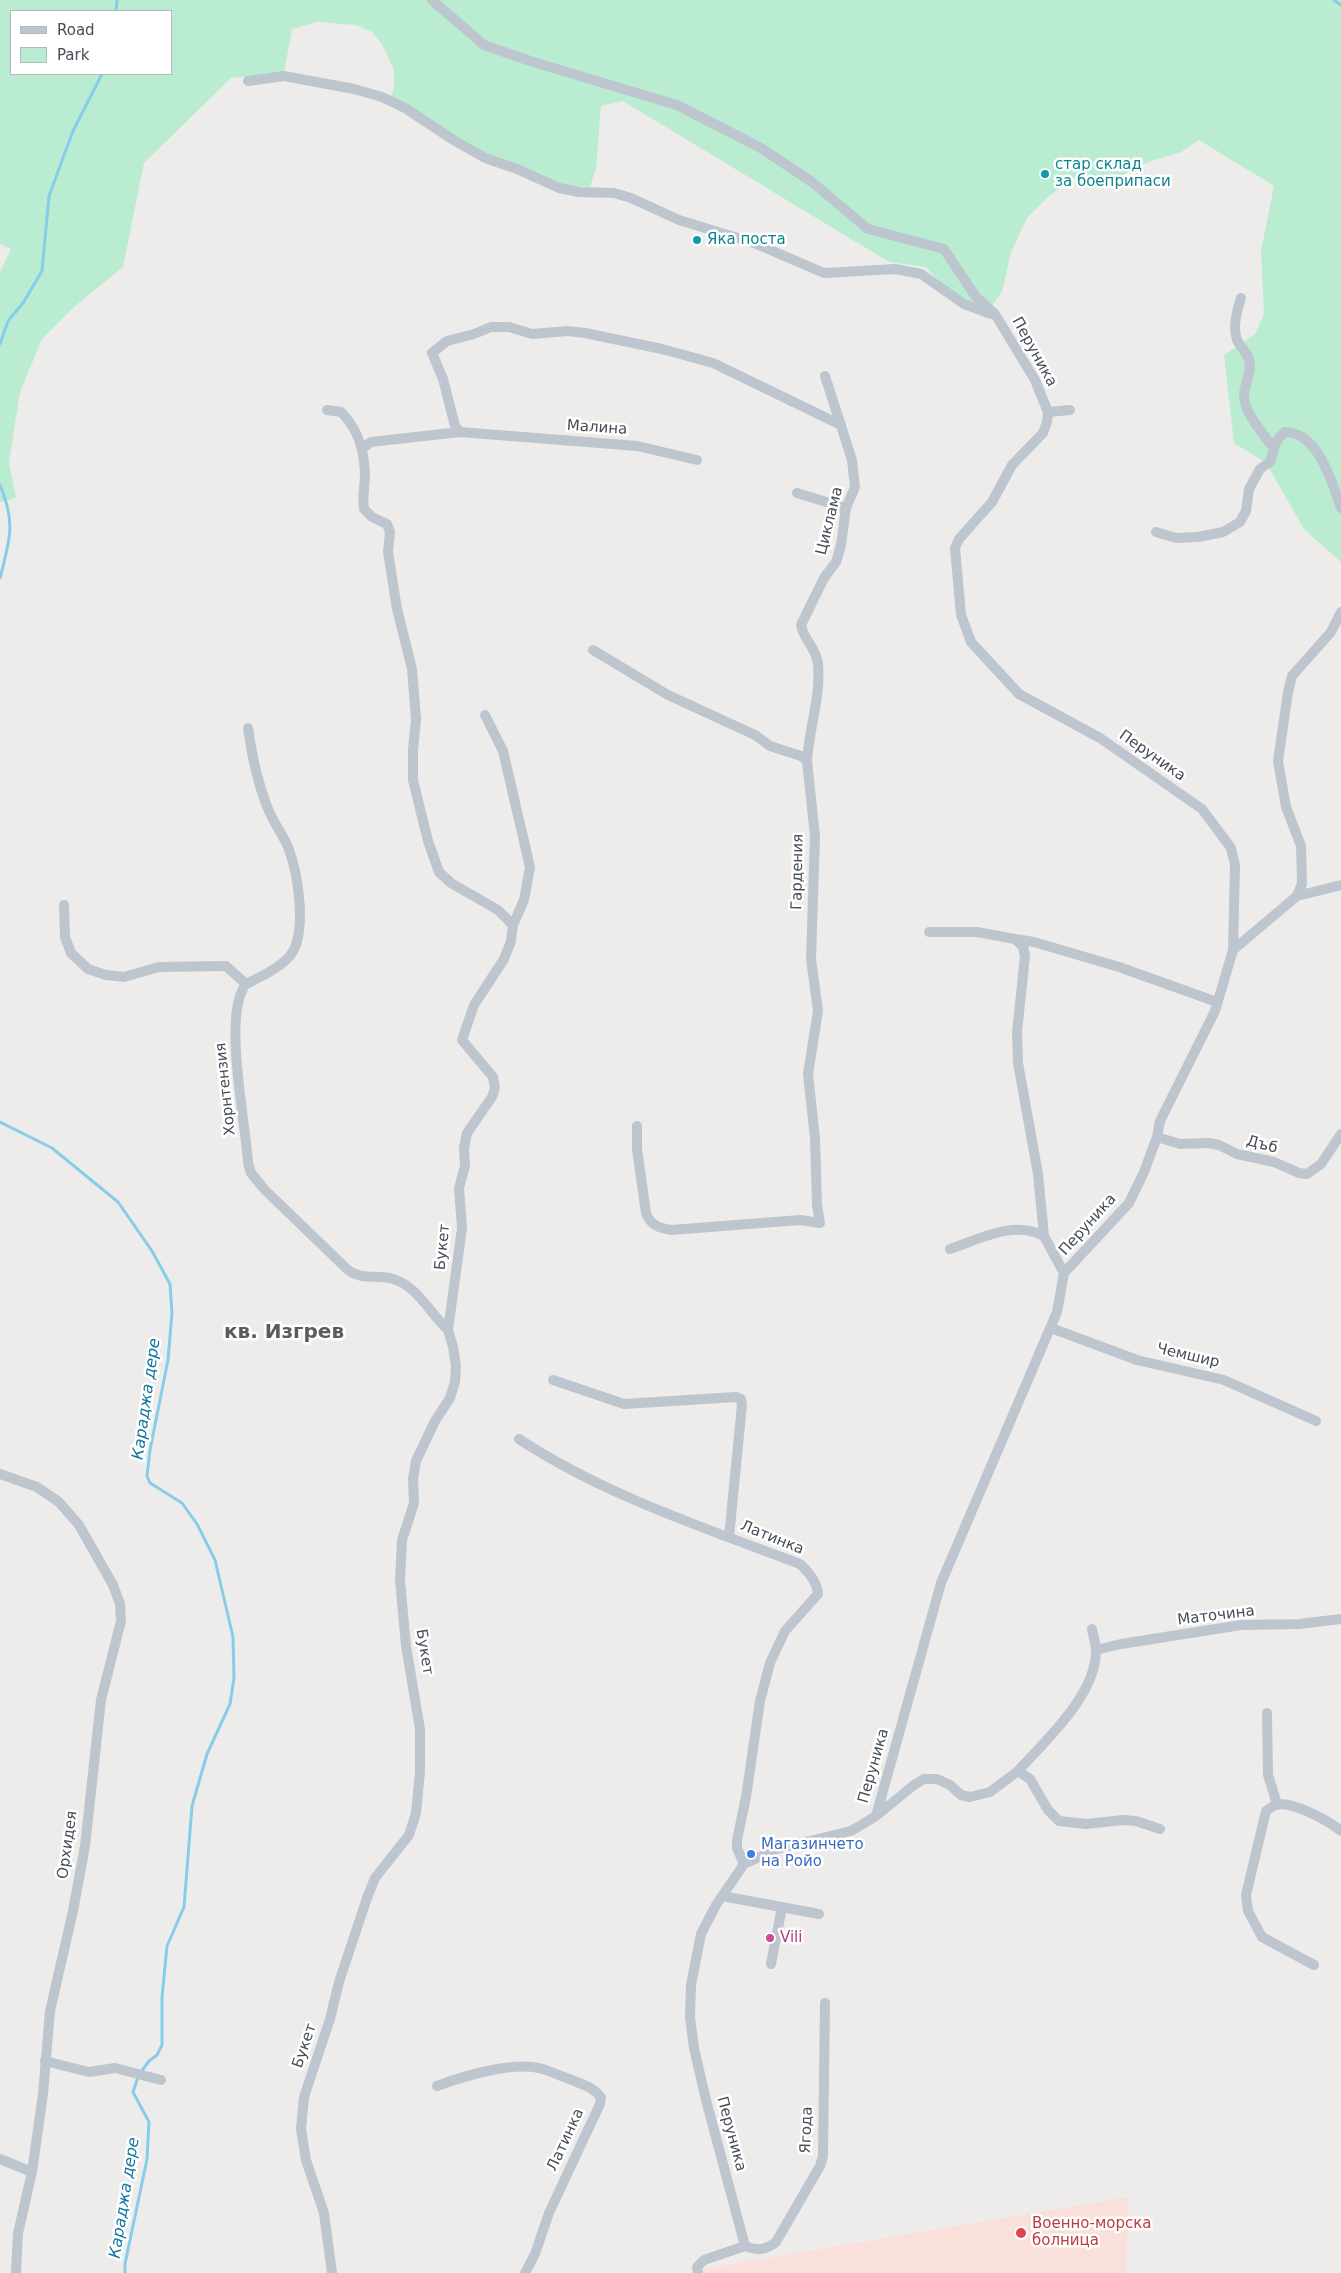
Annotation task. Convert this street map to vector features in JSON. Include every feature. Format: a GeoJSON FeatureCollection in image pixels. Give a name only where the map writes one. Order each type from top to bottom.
{"type":"FeatureCollection","features":[{"type":"Feature","properties":{"kind":"street","name":"Перуника"},"geometry":{"type":"LineString","coordinates":[[432,0],[484,45],[533,62],[677,105],[761,148],[812,182],[868,228],[944,249],[976,297],[995,314],[1035,380],[1048,412],[1043,433],[1012,464],[992,502],[958,539],[955,556],[960,615],[971,642],[1019,694],[1100,738],[1202,809],[1231,848],[1235,865],[1233,950],[1217,1002],[1160,1121],[1157,1137],[1144,1172],[1129,1203],[1064,1273],[1058,1312],[941,1583],[876,1816],[851,1831],[777,1849],[744,1864],[722,1896],[700,1934],[691,1984],[690,2017],[694,2048],[745,2246]]}},
{"type":"Feature","properties":{"kind":"street"},"geometry":{"type":"LineString","coordinates":[[248,81],[284,76],[354,89],[382,97],[405,108],[485,158],[517,169],[559,188],[579,192],[614,193],[631,198],[679,220],[754,243],[824,273],[894,269],[921,274],[964,304],[995,314]]}},
{"type":"Feature","properties":{"kind":"street"},"geometry":{"type":"LineString","coordinates":[[1241,298],[1237,310],[1235,328],[1237,340],[1249,360],[1250,371],[1244,397],[1247,408],[1273,448]]}},
{"type":"Feature","properties":{"kind":"street"},"geometry":{"type":"LineString","coordinates":[[460,432],[455,426],[443,380],[432,353],[447,341],[474,334],[491,327],[509,327],[532,334],[585,333],[662,349],[713,363],[841,425]]}},
{"type":"Feature","properties":{"kind":"street","name":"Циклама"},"geometry":{"type":"LineString","coordinates":[[818,664],[814,648],[802,632],[801,625],[824,578],[836,562],[841,545],[846,508],[855,488],[852,460],[825,376]]}},
{"type":"Feature","properties":{"kind":"street"},"geometry":{"type":"LineString","coordinates":[[327,410],[340,412],[350,421],[356,431],[362,449],[365,472],[364,510],[372,517],[387,524],[390,532],[388,552],[397,608],[412,669],[416,720],[413,780],[428,842],[439,872],[451,883],[498,910],[513,925],[524,900],[530,868],[503,751],[485,715]]}},
{"type":"Feature","properties":{"kind":"street"},"geometry":{"type":"LineString","coordinates":[[1048,412],[1070,410]]}},
{"type":"Feature","properties":{"kind":"street"},"geometry":{"type":"LineString","coordinates":[[362,449],[371,442],[460,432]]}},
{"type":"Feature","properties":{"kind":"street","name":"Малина"},"geometry":{"type":"LineString","coordinates":[[460,432],[637,446],[697,460]]}},
{"type":"Feature","properties":{"kind":"street"},"geometry":{"type":"LineString","coordinates":[[1156,532],[1176,538],[1198,537],[1223,532],[1240,522],[1246,511],[1248,489],[1260,470],[1270,462],[1277,440],[1285,432],[1294,432],[1312,445],[1331,481],[1341,508]]}},
{"type":"Feature","properties":{"kind":"street"},"geometry":{"type":"LineString","coordinates":[[797,493],[846,508]]}},
{"type":"Feature","properties":{"kind":"street"},"geometry":{"type":"LineString","coordinates":[[1233,950],[1296,896],[1302,884],[1301,846],[1286,807],[1279,778],[1278,761],[1292,676],[1331,632],[1341,612]]}},
{"type":"Feature","properties":{"kind":"street"},"geometry":{"type":"LineString","coordinates":[[592,650],[676,699],[756,736],[770,746],[801,756],[807,762]]}},
{"type":"Feature","properties":{"kind":"street","name":"Гардения"},"geometry":{"type":"LineString","coordinates":[[637,1126],[637,1149],[646,1213],[649,1220],[655,1226],[671,1230],[800,1220],[820,1223],[817,1204],[815,1138],[808,1074],[818,1011],[811,959],[815,836],[807,762],[818,664]]}},
{"type":"Feature","properties":{"kind":"street"},"geometry":{"type":"LineString","coordinates":[[64,905],[65,937],[71,954],[88,969],[106,975],[124,977],[159,967],[226,966],[246,984],[266,975],[289,957],[296,942],[301,921],[295,867],[268,808],[256,775],[248,728]]}},
{"type":"Feature","properties":{"kind":"street"},"geometry":{"type":"LineString","coordinates":[[1296,896],[1341,885]]}},
{"type":"Feature","properties":{"kind":"street","name":"Букет"},"geometry":{"type":"LineString","coordinates":[[332,2273],[324,2213],[302,2142],[301,2129],[304,2097],[330,2019],[339,1982],[370,1892],[383,1866],[408,1835],[416,1813],[420,1772],[420,1729],[406,1646],[400,1565],[402,1540],[414,1503],[413,1479],[416,1461],[435,1421],[450,1398],[454,1382],[456,1366],[448,1330],[462,1228],[460,1188],[465,1166],[464,1148],[467,1133],[492,1097],[495,1088],[492,1077],[462,1040],[474,1006],[504,959],[513,925]]}},
{"type":"Feature","properties":{"kind":"street"},"geometry":{"type":"LineString","coordinates":[[929,932],[971,932],[1034,942],[1119,967],[1217,1002]]}},
{"type":"Feature","properties":{"kind":"street"},"geometry":{"type":"LineString","coordinates":[[1015,939],[1023,947],[1025,956],[1017,1032],[1018,1063],[1038,1174],[1044,1236],[1064,1273]]}},
{"type":"Feature","properties":{"kind":"street","name":"Хорнтензия"},"geometry":{"type":"LineString","coordinates":[[246,984],[240,992],[236,1015],[237,1066],[248,1163],[251,1173],[265,1190],[348,1270],[356,1275],[390,1278],[404,1284],[413,1290],[448,1330]]}},
{"type":"Feature","properties":{"kind":"street","name":"Дъб"},"geometry":{"type":"LineString","coordinates":[[1157,1137],[1180,1144],[1209,1143],[1219,1145],[1237,1154],[1274,1162],[1299,1173],[1306,1174],[1321,1164],[1341,1134]]}},
{"type":"Feature","properties":{"kind":"street"},"geometry":{"type":"LineString","coordinates":[[950,1248],[1003,1231],[1022,1229],[1044,1236]]}},
{"type":"Feature","properties":{"kind":"street","name":"Чемшир"},"geometry":{"type":"LineString","coordinates":[[1051,1328],[1137,1360],[1224,1380],[1316,1421]]}},
{"type":"Feature","properties":{"kind":"street"},"geometry":{"type":"LineString","coordinates":[[554,1380],[624,1404],[736,1397],[740,1399],[742,1405],[729,1536]]}},
{"type":"Feature","properties":{"kind":"street","name":"Латинка"},"geometry":{"type":"LineString","coordinates":[[519,1439],[536,1450],[624,1495],[800,1564],[817,1586],[818,1594],[785,1631],[770,1663],[760,1701],[746,1797],[737,1840],[737,1848],[744,1864]]}},
{"type":"Feature","properties":{"kind":"street","name":"Орхидея"},"geometry":{"type":"LineString","coordinates":[[0,1474],[37,1487],[59,1502],[79,1525],[113,1586],[120,1604],[121,1621],[100,1700],[85,1846],[73,1911],[50,2011],[43,2094],[32,2172],[18,2233],[16,2273]]}},
{"type":"Feature","properties":{"kind":"street","name":"Маточина"},"geometry":{"type":"LineString","coordinates":[[1096,1650],[1121,1644],[1241,1625],[1299,1624],[1341,1620]]}},
{"type":"Feature","properties":{"kind":"street"},"geometry":{"type":"LineString","coordinates":[[876,1816],[914,1784],[924,1779],[937,1779],[950,1785],[961,1795],[970,1797],[990,1792],[1018,1771],[1053,1732],[1080,1698],[1089,1682],[1096,1650],[1092,1628]]}},
{"type":"Feature","properties":{"kind":"street"},"geometry":{"type":"LineString","coordinates":[[1267,1713],[1268,1775],[1277,1804]]}},
{"type":"Feature","properties":{"kind":"street"},"geometry":{"type":"LineString","coordinates":[[1018,1771],[1030,1779],[1048,1810],[1060,1822],[1086,1824],[1123,1820],[1136,1821],[1160,1829]]}},
{"type":"Feature","properties":{"kind":"street"},"geometry":{"type":"LineString","coordinates":[[1314,1965],[1262,1937],[1248,1911],[1246,1896],[1266,1811],[1277,1804],[1296,1807],[1341,1831]]}},
{"type":"Feature","properties":{"kind":"street"},"geometry":{"type":"LineString","coordinates":[[722,1896],[819,1914]]}},
{"type":"Feature","properties":{"kind":"street"},"geometry":{"type":"LineString","coordinates":[[771,1964],[782,1907]]}},
{"type":"Feature","properties":{"kind":"street","name":"Ягода"},"geometry":{"type":"LineString","coordinates":[[745,2246],[760,2250],[776,2242],[820,2166],[823,2156],[825,2003]]}},
{"type":"Feature","properties":{"kind":"street"},"geometry":{"type":"LineString","coordinates":[[45,2061],[81,2071],[115,2068],[161,2080]]}},
{"type":"Feature","properties":{"kind":"street","name":"Латинка"},"geometry":{"type":"LineString","coordinates":[[437,2086],[458,2078],[509,2068],[529,2067],[540,2068],[592,2088],[600,2098],[600,2104],[549,2214],[535,2254],[525,2273]]}},
{"type":"Feature","properties":{"kind":"street"},"geometry":{"type":"LineString","coordinates":[[0,2159],[32,2172]]}},
{"type":"Feature","properties":{"kind":"street"},"geometry":{"type":"LineString","coordinates":[[698,2273],[698,2267],[704,2260],[745,2246]]}},
{"type":"Feature","properties":{"kind":"shaded area","name":"Военно-морска болница"},"geometry":{"type":"Polygon","coordinates":[[[1128,2197],[1126,2273],[703,2273],[702,2269],[1128,2197]]]}},
{"type":"Feature","properties":{"kind":"green space"},"geometry":{"type":"Polygon","coordinates":[[[0,0],[1341,0],[1341,562],[1304,529],[1266,463],[1234,443],[1224,355],[1255,334],[1264,314],[1261,251],[1274,186],[1199,140],[1181,152],[1148,162],[1119,177],[1075,177],[1048,197],[1027,218],[1011,252],[1002,292],[989,310],[949,293],[926,267],[889,262],[623,101],[601,106],[596,168],[590,187],[561,186],[485,162],[391,97],[394,87],[394,70],[382,44],[372,32],[356,25],[317,22],[292,29],[284,73],[231,78],[144,163],[123,267],[75,306],[42,339],[20,392],[9,462],[16,498],[0,502],[0,272],[11,249],[0,244],[0,0]]]}},
{"type":"Feature","properties":{"kind":"waterway"},"geometry":{"type":"LineString","coordinates":[[116,10],[117,0]]}},
{"type":"Feature","properties":{"kind":"waterway"},"geometry":{"type":"LineString","coordinates":[[1334,0],[1341,5]]}},
{"type":"Feature","properties":{"kind":"waterway"},"geometry":{"type":"LineString","coordinates":[[0,344],[8,321],[23,303],[42,271],[49,196],[73,131],[101,75]]}},
{"type":"Feature","properties":{"kind":"waterway"},"geometry":{"type":"LineString","coordinates":[[0,485],[10,521],[9,541],[0,578]]}},
{"type":"Feature","properties":{"kind":"waterway","name":"Караджа дере"},"geometry":{"type":"LineString","coordinates":[[0,1122],[52,1148],[118,1202],[152,1251],[170,1284],[172,1313],[168,1360],[150,1450],[147,1476],[150,1483],[182,1503],[197,1524],[215,1560],[233,1637],[234,1678],[230,1704],[207,1754],[192,1806],[184,1907],[167,1946],[162,1997],[162,2045],[157,2055],[149,2061],[141,2072]]}},
{"type":"Feature","properties":{"kind":"waterway","name":"Караджа дере"},"geometry":{"type":"LineString","coordinates":[[125,2273],[125,2264],[147,2159],[149,2122],[133,2092],[138,2077]]}},
{"type":"Feature","properties":{"kind":"place","name":"стар склад за боеприпаси"},"geometry":{"type":"Point","coordinates":[1045,174]}},
{"type":"Feature","properties":{"kind":"place","name":"Яка поста"},"geometry":{"type":"Point","coordinates":[697,240]}},
{"type":"Feature","properties":{"kind":"place","name":"Магазинчето на Ройо"},"geometry":{"type":"Point","coordinates":[751,1854]}},
{"type":"Feature","properties":{"kind":"place","name":"Vili"},"geometry":{"type":"Point","coordinates":[770,1938]}},
{"type":"Feature","properties":{"kind":"place","name":"Военно-морска болница"},"geometry":{"type":"Point","coordinates":[1021,2233]}},
{"type":"Feature","properties":{"kind":"district","name":"кв. Изгрев"},"geometry":{"type":"Point","coordinates":[284,1333]}}]}
